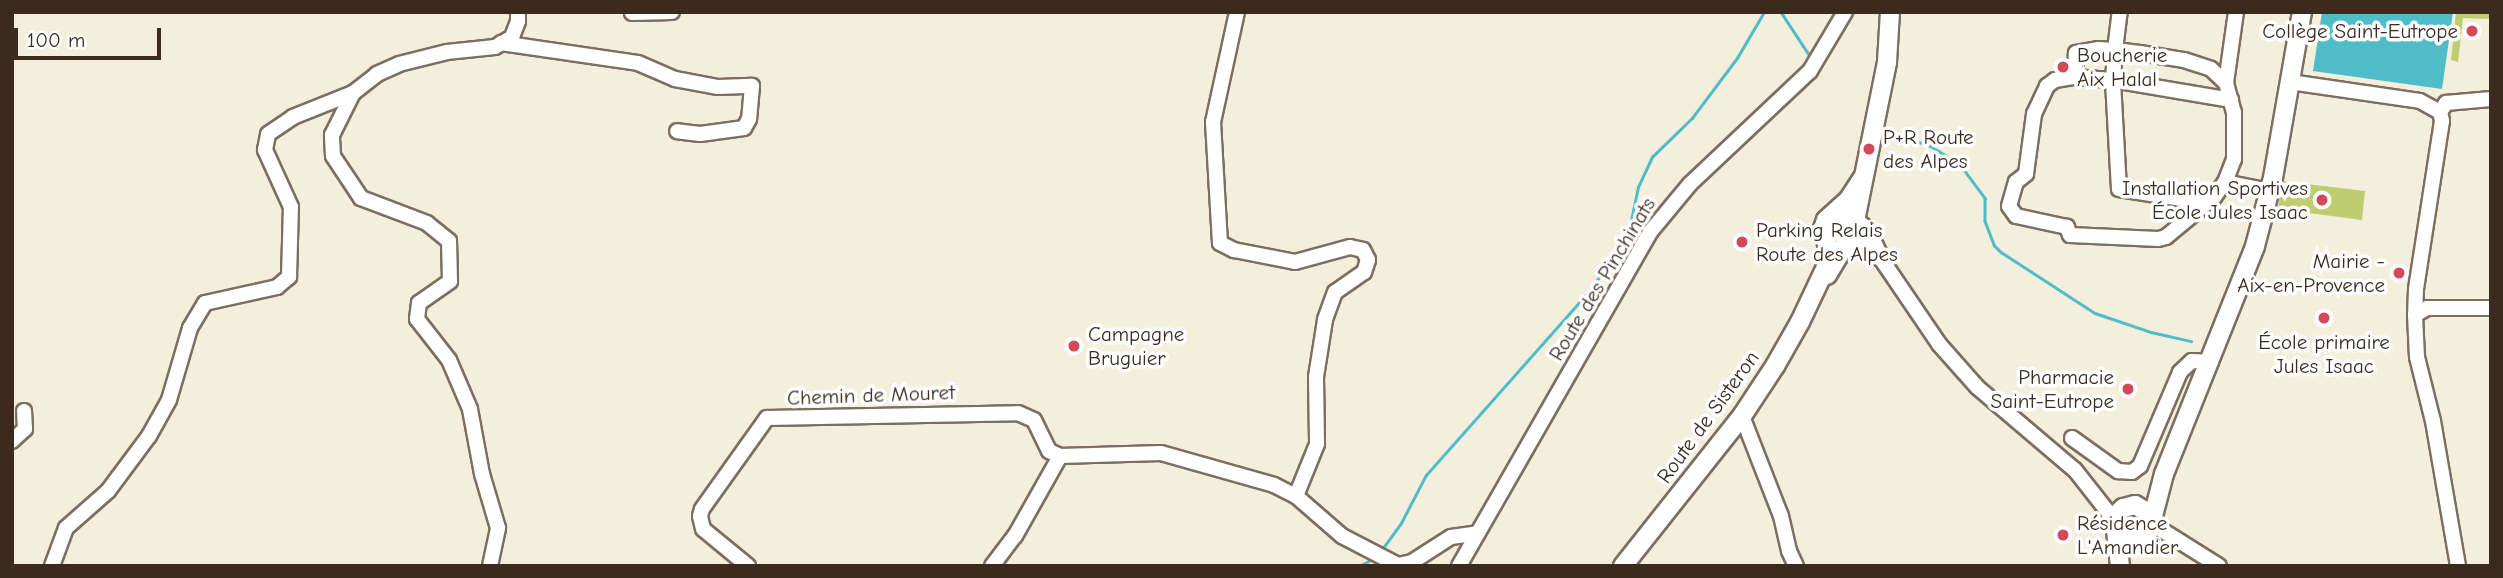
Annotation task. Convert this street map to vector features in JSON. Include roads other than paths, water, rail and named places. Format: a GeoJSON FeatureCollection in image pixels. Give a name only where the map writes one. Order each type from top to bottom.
{"type":"FeatureCollection","features":[{"type":"Feature","properties":{"kind":"main road","name":"Route de Sisteron"},"geometry":{"type":"LineString","coordinates":[[1623,566],[1742,416],[1793,336],[1818,288],[1852,233],[1887,62],[1890,12]]}},
{"type":"Feature","properties":{"kind":"main road"},"geometry":{"type":"LineString","coordinates":[[2122,566],[2146,531],[2164,474],[2245,274],[2270,191],[2302,12]]}},
{"type":"Feature","properties":{"kind":"main road","name":"Route de Sisteron"},"geometry":{"type":"LineString","coordinates":[[1818,288],[1828,256],[1832,217],[1862,179]]}},
{"type":"Feature","properties":{"kind":"main road"},"geometry":{"type":"LineString","coordinates":[[2122,566],[2123,517],[2164,474]]}},
{"type":"Feature","properties":{"kind":"main road"},"geometry":{"type":"LineString","coordinates":[[2123,517],[2149,513],[2146,531]]}},
{"type":"Feature","properties":{"kind":"main road"},"geometry":{"type":"LineString","coordinates":[[2123,517],[2125,540],[2146,531]]}},
{"type":"Feature","properties":{"kind":"street"},"geometry":{"type":"LineString","coordinates":[[52,566],[66,528],[108,491],[149,436],[169,400],[190,328],[205,303],[277,287],[289,277],[291,206],[265,150],[268,134],[293,117],[353,93],[377,74],[399,64],[501,43],[512,37],[519,21],[518,12]]}},
{"type":"Feature","properties":{"kind":"street"},"geometry":{"type":"LineString","coordinates":[[632,13],[671,12]]}},
{"type":"Feature","properties":{"kind":"street"},"geometry":{"type":"LineString","coordinates":[[1237,12],[1213,122],[1220,243],[1234,250],[1295,262],[1350,247],[1363,250],[1368,260],[1364,272],[1335,292],[1325,320],[1316,377],[1317,444],[1296,496]]}},
{"type":"Feature","properties":{"kind":"street","name":"Route des Pinchinats"},"geometry":{"type":"LineString","coordinates":[[1459,566],[1651,231],[1690,184],[1810,71],[1824,53],[1845,12]]}},
{"type":"Feature","properties":{"kind":"street"},"geometry":{"type":"LineString","coordinates":[[2120,12],[2113,80],[2119,189],[2207,203]]}},
{"type":"Feature","properties":{"kind":"street"},"geometry":{"type":"LineString","coordinates":[[2231,100],[2113,80],[2075,77],[2056,80],[2040,97],[2034,114],[2026,174],[2016,182],[2010,198],[2011,213],[2067,227],[2070,235],[2158,239],[2186,223],[2224,183],[2234,159],[2236,133],[2231,100],[2226,83],[2236,12]]}},
{"type":"Feature","properties":{"kind":"street"},"geometry":{"type":"LineString","coordinates":[[501,43],[638,63],[675,79],[718,87],[752,86],[750,119],[744,128],[699,134],[677,131]]}},
{"type":"Feature","properties":{"kind":"street"},"geometry":{"type":"LineString","coordinates":[[2075,77],[2076,53],[2080,50],[2115,50],[2185,60],[2211,69],[2226,83]]}},
{"type":"Feature","properties":{"kind":"street"},"geometry":{"type":"LineString","coordinates":[[2290,82],[2420,101],[2440,112]]}},
{"type":"Feature","properties":{"kind":"street"},"geometry":{"type":"LineString","coordinates":[[353,93],[332,135],[332,156],[345,178],[361,198],[427,223],[449,241],[450,281],[419,303],[417,320],[449,360],[470,408],[482,474],[498,528],[489,566]]}},
{"type":"Feature","properties":{"kind":"street"},"geometry":{"type":"LineString","coordinates":[[2458,566],[2433,421],[2417,357],[2419,307],[2442,121],[2440,112],[2446,103],[2491,99]]}},
{"type":"Feature","properties":{"kind":"street"},"geometry":{"type":"LineString","coordinates":[[2224,183],[2270,191]]}},
{"type":"Feature","properties":{"kind":"street"},"geometry":{"type":"LineString","coordinates":[[1832,217],[1847,222],[1852,233],[1884,263]]}},
{"type":"Feature","properties":{"kind":"street"},"geometry":{"type":"LineString","coordinates":[[1852,233],[1870,233],[1884,263],[1939,344],[1969,378],[2073,469],[2123,517]]}},
{"type":"Feature","properties":{"kind":"street"},"geometry":{"type":"LineString","coordinates":[[2419,307],[2491,308]]}},
{"type":"Feature","properties":{"kind":"street"},"geometry":{"type":"LineString","coordinates":[[2073,469],[2079,443],[2122,472],[2132,472],[2140,466],[2180,372],[2192,361],[2211,362]]}},
{"type":"Feature","properties":{"kind":"street"},"geometry":{"type":"LineString","coordinates":[[12,441],[25,429],[24,411]]}},
{"type":"Feature","properties":{"kind":"street","name":"Chemin de Mouret"},"geometry":{"type":"LineString","coordinates":[[748,566],[703,529],[700,516],[702,509],[767,418],[1018,413],[1034,420],[1049,451],[1060,456]]}},
{"type":"Feature","properties":{"kind":"street"},"geometry":{"type":"LineString","coordinates":[[1742,416],[1781,516],[1789,551],[1796,566]]}},
{"type":"Feature","properties":{"kind":"street"},"geometry":{"type":"LineString","coordinates":[[992,566],[1015,536],[1060,456],[1161,453],[1274,485],[1296,496],[1342,536],[1398,565],[1412,562],[1451,537],[1478,533]]}},
{"type":"Feature","properties":{"kind":"street"},"geometry":{"type":"LineString","coordinates":[[2146,531],[2204,566]]}},
{"type":"Feature","properties":{"kind":"street"},"geometry":{"type":"LineString","coordinates":[[2146,531],[2219,566]]}},
{"type":"Feature","properties":{"kind":"water"},"geometry":{"type":"Polygon","coordinates":[[[2322,12],[2453,12],[2442,89],[2313,71],[2322,12]]]}},
{"type":"Feature","properties":{"kind":"waterway"},"geometry":{"type":"LineString","coordinates":[[1383,548],[1401,523],[1426,475],[1592,288],[1629,230],[1638,187],[1652,157],[1692,118],[1737,58],[1764,12]]}},
{"type":"Feature","properties":{"kind":"waterway"},"geometry":{"type":"LineString","coordinates":[[1781,12],[1810,56]]}},
{"type":"Feature","properties":{"kind":"waterway"},"geometry":{"type":"LineString","coordinates":[[1895,137],[1927,144],[1959,163],[1985,198],[1985,221],[1994,245],[2001,252],[2095,313],[2151,332],[2191,341]]}},
{"type":"Feature","properties":{"kind":"waterway"},"geometry":{"type":"LineString","coordinates":[[1359,566],[1371,560]]}},
{"type":"Feature","properties":{"kind":"place","name":"Collège Saint-Eutrope"},"geometry":{"type":"Point","coordinates":[2472,31]}},
{"type":"Feature","properties":{"kind":"place","name":"Boucherie Aix Halal"},"geometry":{"type":"Point","coordinates":[2063,67]}},
{"type":"Feature","properties":{"kind":"place","name":"P+R Route des Alpes"},"geometry":{"type":"Point","coordinates":[1869,149]}},
{"type":"Feature","properties":{"kind":"place","name":"Installation Sportives École Jules Isaac"},"geometry":{"type":"Point","coordinates":[2322,200]}},
{"type":"Feature","properties":{"kind":"place","name":"Parking Relais Route des Alpes"},"geometry":{"type":"Point","coordinates":[1742,242]}},
{"type":"Feature","properties":{"kind":"place","name":"Mairie - Aix-en-Provence"},"geometry":{"type":"Point","coordinates":[2399,273]}},
{"type":"Feature","properties":{"kind":"place","name":"École primaire Jules Isaac"},"geometry":{"type":"Point","coordinates":[2324,318]}},
{"type":"Feature","properties":{"kind":"place","name":"Campagne Bruguier"},"geometry":{"type":"Point","coordinates":[1074,346]}},
{"type":"Feature","properties":{"kind":"place","name":"Pharmacie Saint-Eutrope"},"geometry":{"type":"Point","coordinates":[2128,389]}},
{"type":"Feature","properties":{"kind":"place","name":"Résidence L'Amandier"},"geometry":{"type":"Point","coordinates":[2063,535]}}]}
